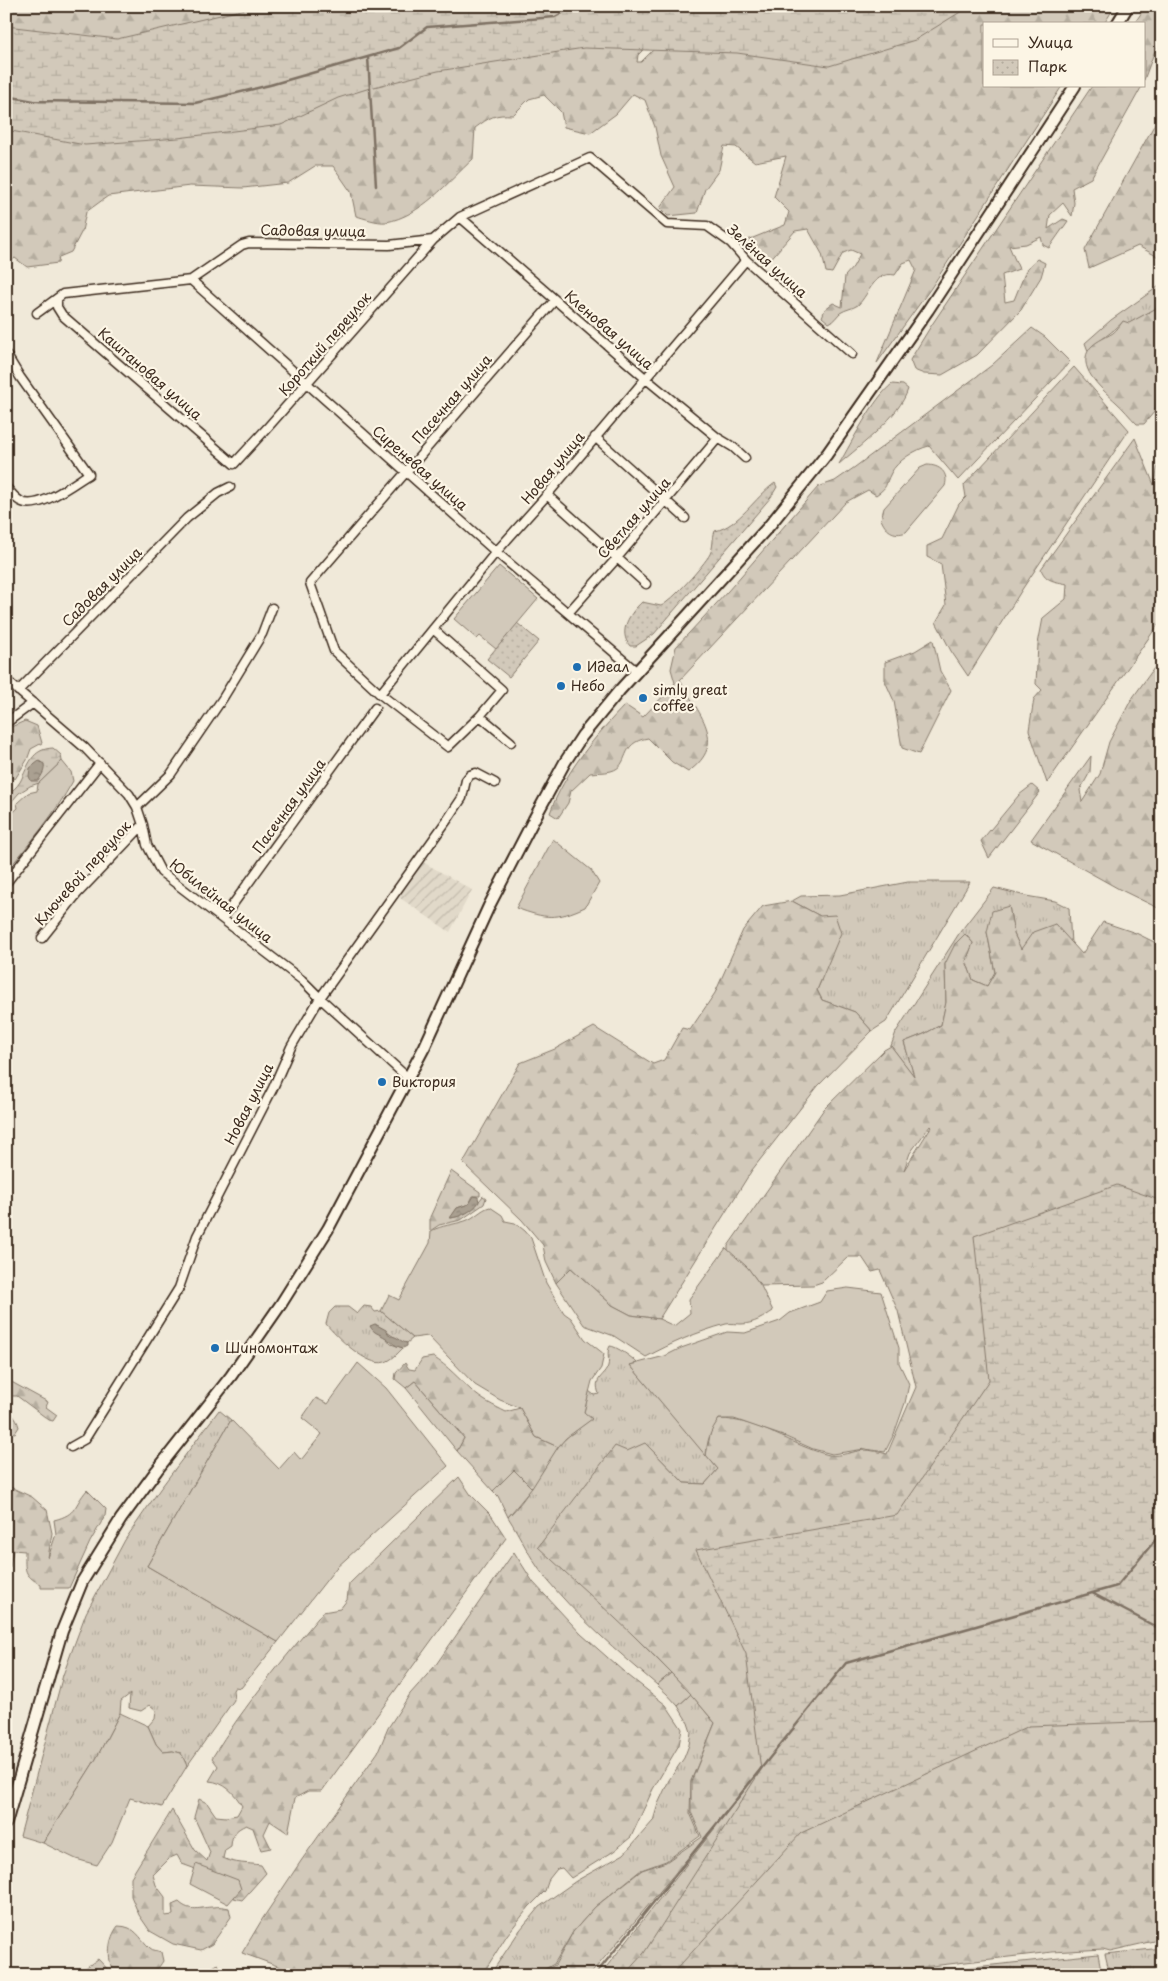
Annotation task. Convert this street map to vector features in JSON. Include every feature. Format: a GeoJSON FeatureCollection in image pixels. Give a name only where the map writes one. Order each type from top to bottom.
{"type":"FeatureCollection","features":[{"type":"Feature","properties":{"kind":"main road"},"geometry":{"type":"LineString","coordinates":[[1118,22],[1128,6]]}},
{"type":"Feature","properties":{"kind":"main road"},"geometry":{"type":"LineString","coordinates":[[6,1823],[62,1631],[82,1582],[121,1519],[231,1376],[281,1304],[328,1229],[448,1000],[489,906],[543,802],[582,736],[636,671],[769,526],[827,454],[928,310],[1074,88]]}},
{"type":"Feature","properties":{"kind":"street","name":"Зелёная улица"},"geometry":{"type":"LineString","coordinates":[[460,217],[586,158],[593,159],[666,224],[707,226],[731,243],[746,260],[852,354]]}},
{"type":"Feature","properties":{"kind":"street"},"geometry":{"type":"LineString","coordinates":[[433,240],[460,217]]}},
{"type":"Feature","properties":{"kind":"street","name":"Кленовая улица"},"geometry":{"type":"LineString","coordinates":[[460,217],[645,378],[745,458]]}},
{"type":"Feature","properties":{"kind":"street","name":"Садовая улица"},"geometry":{"type":"LineString","coordinates":[[37,313],[63,294],[191,280],[248,242],[389,245],[433,240]]}},
{"type":"Feature","properties":{"kind":"street","name":"Короткий переулок"},"geometry":{"type":"LineString","coordinates":[[234,464],[433,240]]}},
{"type":"Feature","properties":{"kind":"street","name":"Новая улица"},"geometry":{"type":"LineString","coordinates":[[380,694],[496,552],[547,495],[746,260]]}},
{"type":"Feature","properties":{"kind":"street","name":"Сиреневая улица"},"geometry":{"type":"LineString","coordinates":[[191,280],[496,552],[636,671]]}},
{"type":"Feature","properties":{"kind":"street","name":"Каштановая улица"},"geometry":{"type":"LineString","coordinates":[[56,300],[56,307],[62,316],[234,464]]}},
{"type":"Feature","properties":{"kind":"street","name":"Пасечная улица"},"geometry":{"type":"LineString","coordinates":[[380,694],[334,651],[310,582],[554,300]]}},
{"type":"Feature","properties":{"kind":"street"},"geometry":{"type":"LineString","coordinates":[[6,354],[20,377],[89,474],[62,491],[40,502],[29,505],[18,501],[6,487]]}},
{"type":"Feature","properties":{"kind":"street"},"geometry":{"type":"LineString","coordinates":[[595,437],[685,518]]}},
{"type":"Feature","properties":{"kind":"street","name":"Светлая улица"},"geometry":{"type":"LineString","coordinates":[[568,613],[666,501],[718,438]]}},
{"type":"Feature","properties":{"kind":"street","name":"Садовая улица"},"geometry":{"type":"LineString","coordinates":[[18,691],[187,518],[218,493],[230,487]]}},
{"type":"Feature","properties":{"kind":"street"},"geometry":{"type":"LineString","coordinates":[[547,495],[646,584]]}},
{"type":"Feature","properties":{"kind":"street"},"geometry":{"type":"LineString","coordinates":[[137,807],[171,774],[262,634],[272,608]]}},
{"type":"Feature","properties":{"kind":"street"},"geometry":{"type":"LineString","coordinates":[[380,694],[448,747],[480,716],[502,690],[433,629]]}},
{"type":"Feature","properties":{"kind":"street","name":"Юбилейная улица"},"geometry":{"type":"LineString","coordinates":[[6,680],[100,763],[129,794],[137,807],[147,846],[161,872],[302,980],[408,1078]]}},
{"type":"Feature","properties":{"kind":"street"},"geometry":{"type":"LineString","coordinates":[[6,723],[32,703]]}},
{"type":"Feature","properties":{"kind":"street","name":"Пасечная улица"},"geometry":{"type":"LineString","coordinates":[[223,918],[375,708]]}},
{"type":"Feature","properties":{"kind":"street"},"geometry":{"type":"LineString","coordinates":[[480,716],[511,742]]}},
{"type":"Feature","properties":{"kind":"street"},"geometry":{"type":"LineString","coordinates":[[6,883],[100,763]]}},
{"type":"Feature","properties":{"kind":"street","name":"Новая улица"},"geometry":{"type":"LineString","coordinates":[[71,1447],[85,1439],[179,1288],[197,1236],[210,1208],[273,1088],[291,1047],[320,998],[450,816],[462,798],[466,780],[470,774],[476,773],[495,783]]}},
{"type":"Feature","properties":{"kind":"street","name":"Ключевой переулок"},"geometry":{"type":"LineString","coordinates":[[42,938],[78,894],[143,825]]}},
{"type":"Feature","properties":{"kind":"shaded area"},"geometry":{"type":"Polygon","coordinates":[[[423,862],[472,890],[450,932],[400,898],[402,891],[423,862]]]}},
{"type":"Feature","properties":{"kind":"green space"},"geometry":{"type":"Polygon","coordinates":[[[6,6],[686,6],[638,55],[637,62],[641,62],[698,6],[1115,6],[1105,22],[983,22],[983,88],[1061,88],[931,288],[877,363],[916,270],[911,260],[903,263],[895,275],[882,276],[873,284],[858,305],[840,313],[829,323],[822,317],[825,309],[833,303],[842,307],[845,276],[853,267],[860,254],[851,250],[843,253],[832,273],[826,272],[822,254],[808,229],[795,231],[768,262],[759,260],[743,242],[785,225],[789,212],[774,197],[786,156],[755,162],[736,147],[724,146],[719,170],[705,189],[697,213],[668,216],[660,208],[675,187],[661,156],[655,127],[645,100],[633,94],[616,114],[590,133],[564,127],[561,112],[544,95],[529,99],[513,115],[501,115],[489,119],[475,128],[473,159],[433,197],[399,219],[382,222],[356,216],[351,192],[333,166],[315,166],[288,183],[243,188],[190,186],[108,196],[86,212],[82,231],[71,252],[59,257],[58,263],[27,267],[15,258],[6,264],[6,6]]]}},
{"type":"Feature","properties":{"kind":"green space"},"geometry":{"type":"Polygon","coordinates":[[[259,6],[970,6],[915,40],[829,66],[737,53],[584,48],[438,71],[370,88],[338,98],[281,125],[178,138],[85,145],[6,130],[6,26],[117,39],[259,6]]]}},
{"type":"Feature","properties":{"kind":"green space"},"geometry":{"type":"Polygon","coordinates":[[[1146,6],[1162,6],[1162,40],[1154,53],[1146,75],[1146,22],[1135,22],[1146,6]]]}},
{"type":"Feature","properties":{"kind":"green space"},"geometry":{"type":"Polygon","coordinates":[[[1091,88],[1141,88],[1091,178],[1072,188],[1074,203],[1072,216],[1063,203],[1050,215],[1048,229],[1063,219],[1068,221],[1049,248],[1043,245],[1041,237],[1026,244],[1009,246],[1019,269],[1002,275],[1005,302],[1014,300],[1027,268],[1037,259],[1045,263],[1041,277],[1021,310],[977,355],[942,375],[924,374],[914,370],[910,360],[1091,88]]]}},
{"type":"Feature","properties":{"kind":"green space"},"geometry":{"type":"Polygon","coordinates":[[[1162,111],[1162,259],[1138,246],[1089,268],[1085,250],[1162,111]]]}},
{"type":"Feature","properties":{"kind":"green space"},"geometry":{"type":"Polygon","coordinates":[[[1162,284],[1162,305],[1129,324],[1123,322],[1088,351],[1085,343],[1111,320],[1162,284]]]}},
{"type":"Feature","properties":{"kind":"green space"},"geometry":{"type":"Polygon","coordinates":[[[1162,305],[1162,391],[1157,392],[1155,411],[1144,424],[1137,424],[1094,380],[1086,365],[1086,358],[1088,351],[1093,345],[1113,333],[1123,321],[1129,323],[1162,305]]]}},
{"type":"Feature","properties":{"kind":"green space"},"geometry":{"type":"Polygon","coordinates":[[[1032,328],[1045,337],[1070,362],[958,480],[929,446],[907,456],[894,469],[885,488],[880,492],[876,495],[868,490],[846,502],[680,680],[706,727],[708,738],[707,750],[700,761],[688,772],[672,762],[648,738],[639,741],[628,749],[617,768],[608,772],[590,773],[571,791],[568,803],[558,818],[550,813],[572,769],[603,729],[625,705],[643,717],[672,687],[675,683],[671,669],[676,647],[728,591],[818,487],[835,481],[855,467],[992,365],[1032,328]]]}},
{"type":"Feature","properties":{"kind":"green space"},"geometry":{"type":"Polygon","coordinates":[[[1074,367],[1129,430],[1023,588],[968,676],[951,651],[936,622],[946,605],[941,564],[927,557],[927,546],[942,539],[959,504],[966,497],[964,485],[1074,367]]]}},
{"type":"Feature","properties":{"kind":"green space"},"geometry":{"type":"Polygon","coordinates":[[[892,384],[903,385],[908,389],[904,399],[879,430],[839,464],[870,410],[892,384]]]}},
{"type":"Feature","properties":{"kind":"green space"},"geometry":{"type":"Polygon","coordinates":[[[1135,438],[1154,485],[1162,445],[1162,619],[1047,783],[1029,730],[1034,699],[1042,690],[1036,684],[1038,644],[1043,618],[1066,599],[1067,584],[1048,579],[1041,569],[1135,438]]]}},
{"type":"Feature","properties":{"kind":"green space"},"geometry":{"type":"Polygon","coordinates":[[[927,465],[936,466],[942,471],[946,477],[945,486],[906,532],[898,534],[891,532],[881,519],[884,508],[920,468],[927,465]]]}},
{"type":"Feature","properties":{"kind":"green space"},"geometry":{"type":"Polygon","coordinates":[[[775,483],[777,487],[771,497],[654,634],[636,646],[630,646],[626,640],[625,628],[630,616],[638,606],[642,602],[661,606],[666,603],[707,559],[712,548],[715,531],[732,523],[775,483]]]}},
{"type":"Feature","properties":{"kind":"green space"},"geometry":{"type":"Polygon","coordinates":[[[499,566],[538,599],[496,649],[480,636],[477,639],[454,619],[499,566]]]}},
{"type":"Feature","properties":{"kind":"green space"},"geometry":{"type":"Polygon","coordinates":[[[517,623],[539,641],[509,677],[487,659],[517,623]]]}},
{"type":"Feature","properties":{"kind":"green space"},"geometry":{"type":"Polygon","coordinates":[[[933,640],[940,671],[951,690],[919,754],[902,748],[894,701],[885,681],[885,662],[915,651],[933,640]]]}},
{"type":"Feature","properties":{"kind":"green space"},"geometry":{"type":"Polygon","coordinates":[[[1162,657],[1162,910],[1119,889],[1031,840],[1091,756],[1090,772],[1080,790],[1082,802],[1100,774],[1109,742],[1131,700],[1162,657]]]}},
{"type":"Feature","properties":{"kind":"green space"},"geometry":{"type":"Polygon","coordinates":[[[25,721],[37,726],[42,743],[31,749],[27,760],[15,779],[6,774],[6,730],[25,721]]]}},
{"type":"Feature","properties":{"kind":"green space"},"geometry":{"type":"Polygon","coordinates":[[[53,748],[61,755],[62,761],[39,783],[19,793],[6,808],[6,796],[19,784],[35,755],[40,751],[53,748]]]}},
{"type":"Feature","properties":{"kind":"green space"},"geometry":{"type":"Polygon","coordinates":[[[62,761],[71,772],[73,781],[50,817],[6,872],[6,819],[18,808],[17,803],[28,793],[37,791],[38,784],[62,761]]]}},
{"type":"Feature","properties":{"kind":"green space"},"geometry":{"type":"Polygon","coordinates":[[[1032,785],[1040,792],[989,858],[981,841],[1019,795],[1032,785]]]}},
{"type":"Feature","properties":{"kind":"green space"},"geometry":{"type":"Polygon","coordinates":[[[553,839],[591,870],[599,883],[585,907],[566,914],[543,916],[516,908],[553,839]]]}},
{"type":"Feature","properties":{"kind":"green space"},"geometry":{"type":"Polygon","coordinates":[[[908,882],[970,882],[886,1022],[872,1031],[855,1012],[822,1000],[817,990],[821,981],[820,916],[792,901],[801,896],[840,895],[908,882]]]}},
{"type":"Feature","properties":{"kind":"green space"},"geometry":{"type":"Polygon","coordinates":[[[994,888],[1055,901],[1069,908],[1071,944],[1055,924],[1021,950],[1014,934],[1009,906],[987,932],[995,973],[987,986],[973,980],[966,961],[973,943],[965,934],[945,964],[946,1003],[941,1025],[904,1042],[915,1078],[891,1046],[896,1032],[960,932],[994,888]]]}},
{"type":"Feature","properties":{"kind":"green space"},"geometry":{"type":"Polygon","coordinates":[[[792,901],[820,916],[835,915],[841,933],[817,990],[822,1000],[855,1012],[872,1031],[818,1086],[752,1170],[659,1319],[631,1315],[612,1305],[571,1268],[556,1283],[546,1262],[543,1245],[522,1220],[463,1163],[520,1063],[555,1049],[594,1027],[653,1064],[664,1060],[682,1028],[690,1030],[715,993],[743,930],[763,906],[792,901]]]}},
{"type":"Feature","properties":{"kind":"green space"},"geometry":{"type":"Polygon","coordinates":[[[1009,906],[1014,934],[1021,949],[1033,932],[1055,924],[1082,954],[1103,922],[1136,933],[1162,946],[1162,1939],[1110,1951],[1103,1949],[1052,1952],[854,1975],[600,1975],[747,1787],[590,1975],[535,1975],[555,1965],[573,1932],[595,1907],[642,1870],[666,1862],[702,1837],[691,1812],[691,1782],[715,1723],[652,1654],[538,1547],[615,1446],[627,1451],[645,1443],[684,1483],[705,1484],[718,1469],[706,1455],[711,1430],[719,1419],[747,1423],[829,1455],[864,1450],[887,1454],[916,1387],[898,1311],[880,1270],[872,1272],[862,1257],[848,1257],[822,1282],[813,1285],[761,1286],[747,1267],[728,1251],[728,1246],[824,1109],[884,1050],[891,1046],[914,1076],[904,1042],[941,1025],[946,1002],[945,964],[955,944],[965,934],[973,943],[966,961],[973,980],[987,986],[995,972],[987,932],[992,911],[1009,906]],[[931,1127],[910,1153],[904,1170],[931,1127]]]}},
{"type":"Feature","properties":{"kind":"green space"},"geometry":{"type":"Polygon","coordinates":[[[451,1171],[480,1192],[480,1196],[473,1196],[469,1204],[457,1208],[451,1218],[469,1210],[483,1196],[486,1198],[484,1204],[461,1220],[439,1225],[430,1231],[430,1217],[451,1171]]]}},
{"type":"Feature","properties":{"kind":"green space"},"geometry":{"type":"Polygon","coordinates":[[[1117,1185],[1162,1201],[1162,1721],[1029,1726],[801,1833],[671,1975],[624,1975],[644,1953],[761,1770],[746,1654],[696,1550],[897,1515],[989,1380],[974,1236],[1117,1185]]]}},
{"type":"Feature","properties":{"kind":"green space"},"geometry":{"type":"Polygon","coordinates":[[[490,1207],[502,1215],[505,1221],[515,1223],[531,1238],[546,1283],[564,1313],[571,1318],[585,1339],[604,1354],[601,1368],[592,1381],[584,1412],[592,1419],[566,1438],[558,1447],[536,1437],[520,1408],[500,1400],[475,1385],[428,1336],[413,1338],[381,1311],[389,1295],[399,1300],[430,1243],[431,1231],[439,1227],[469,1220],[490,1207]]]}},
{"type":"Feature","properties":{"kind":"green space"},"geometry":{"type":"Polygon","coordinates":[[[726,1248],[748,1268],[761,1286],[773,1311],[759,1320],[750,1323],[726,1324],[705,1331],[646,1357],[614,1336],[584,1325],[556,1283],[571,1268],[612,1305],[631,1315],[659,1319],[674,1326],[690,1313],[689,1299],[726,1248]]]}},
{"type":"Feature","properties":{"kind":"green space"},"geometry":{"type":"Polygon","coordinates":[[[848,1288],[881,1292],[899,1348],[899,1363],[909,1384],[905,1403],[894,1434],[885,1452],[865,1449],[832,1454],[813,1449],[786,1437],[734,1419],[719,1419],[710,1436],[706,1456],[630,1365],[665,1356],[681,1348],[727,1332],[745,1333],[780,1321],[790,1313],[820,1302],[827,1291],[848,1288]]]}},
{"type":"Feature","properties":{"kind":"green space"},"geometry":{"type":"Polygon","coordinates":[[[364,1306],[371,1307],[375,1312],[381,1311],[413,1338],[407,1343],[403,1343],[375,1324],[391,1344],[403,1348],[388,1361],[378,1363],[361,1356],[326,1324],[329,1313],[335,1307],[348,1307],[357,1314],[364,1306]]]}},
{"type":"Feature","properties":{"kind":"green space"},"geometry":{"type":"Polygon","coordinates":[[[610,1346],[632,1358],[637,1363],[630,1365],[718,1469],[705,1484],[684,1483],[645,1443],[636,1638],[671,1673],[657,1685],[570,1606],[534,1562],[508,1517],[522,1501],[562,1443],[569,1435],[591,1419],[584,1412],[589,1391],[594,1395],[599,1394],[597,1384],[608,1366],[610,1346]]]}},
{"type":"Feature","properties":{"kind":"green space"},"geometry":{"type":"Polygon","coordinates":[[[433,1357],[488,1403],[506,1412],[520,1408],[536,1437],[558,1447],[532,1488],[514,1470],[493,1491],[457,1451],[464,1438],[415,1381],[406,1388],[395,1379],[396,1373],[405,1363],[409,1369],[415,1370],[422,1359],[433,1357]]]}},
{"type":"Feature","properties":{"kind":"green space"},"geometry":{"type":"Polygon","coordinates":[[[358,1363],[386,1388],[448,1466],[336,1568],[278,1642],[147,1566],[231,1420],[279,1469],[294,1452],[301,1460],[322,1434],[302,1418],[316,1398],[328,1404],[358,1363]]]}},
{"type":"Feature","properties":{"kind":"green space"},"geometry":{"type":"Polygon","coordinates":[[[6,1379],[48,1402],[46,1407],[57,1415],[53,1421],[17,1396],[6,1398],[6,1379]]]}},
{"type":"Feature","properties":{"kind":"green space"},"geometry":{"type":"Polygon","coordinates":[[[415,1381],[464,1438],[457,1451],[406,1388],[415,1381]]]}},
{"type":"Feature","properties":{"kind":"green space"},"geometry":{"type":"Polygon","coordinates":[[[6,1404],[18,1423],[19,1427],[15,1433],[10,1432],[6,1404]]]}},
{"type":"Feature","properties":{"kind":"green space"},"geometry":{"type":"Polygon","coordinates":[[[219,1410],[231,1420],[147,1566],[278,1642],[241,1688],[235,1687],[233,1690],[234,1700],[187,1766],[185,1759],[173,1751],[163,1752],[156,1744],[148,1726],[155,1718],[156,1710],[150,1705],[141,1711],[129,1708],[130,1694],[121,1701],[120,1713],[96,1759],[43,1843],[20,1836],[63,1675],[86,1613],[125,1540],[160,1489],[219,1410]]]}},
{"type":"Feature","properties":{"kind":"green space"},"geometry":{"type":"Polygon","coordinates":[[[514,1470],[532,1488],[508,1517],[498,1496],[493,1491],[514,1470]]]}},
{"type":"Feature","properties":{"kind":"green space"},"geometry":{"type":"Polygon","coordinates":[[[459,1477],[471,1495],[491,1515],[506,1538],[322,1791],[308,1791],[295,1798],[288,1833],[270,1821],[264,1834],[271,1848],[261,1850],[253,1828],[246,1825],[235,1833],[231,1846],[225,1850],[223,1858],[261,1865],[266,1873],[242,1900],[234,1898],[236,1889],[206,1877],[193,1868],[182,1864],[177,1855],[170,1858],[153,1875],[156,1885],[165,1897],[165,1916],[173,1915],[172,1905],[179,1902],[187,1907],[196,1909],[229,1908],[231,1917],[212,1944],[201,1950],[173,1944],[150,1931],[139,1915],[131,1896],[131,1877],[172,1810],[195,1850],[207,1861],[210,1852],[194,1817],[199,1799],[207,1803],[216,1816],[237,1815],[242,1806],[228,1789],[220,1784],[209,1781],[218,1766],[212,1758],[224,1738],[265,1683],[323,1612],[340,1609],[347,1600],[349,1584],[459,1477]]]}},
{"type":"Feature","properties":{"kind":"green space"},"geometry":{"type":"Polygon","coordinates":[[[6,1485],[32,1497],[47,1510],[52,1533],[48,1558],[56,1534],[54,1520],[62,1518],[71,1512],[87,1490],[106,1509],[105,1516],[90,1542],[69,1588],[41,1588],[41,1585],[31,1578],[26,1571],[25,1551],[13,1550],[10,1567],[6,1565],[6,1485]]]}},
{"type":"Feature","properties":{"kind":"green space"},"geometry":{"type":"Polygon","coordinates":[[[514,1552],[533,1582],[581,1634],[624,1672],[666,1705],[682,1729],[679,1745],[653,1789],[631,1837],[614,1851],[571,1878],[562,1868],[557,1869],[549,1879],[545,1891],[529,1907],[507,1935],[482,1975],[293,1975],[283,1968],[242,1953],[301,1861],[378,1752],[388,1728],[410,1694],[435,1666],[514,1552]]]}},
{"type":"Feature","properties":{"kind":"green space"},"geometry":{"type":"Polygon","coordinates":[[[671,1673],[691,1694],[678,1706],[657,1685],[671,1673]]]}},
{"type":"Feature","properties":{"kind":"green space"},"geometry":{"type":"Polygon","coordinates":[[[691,1694],[715,1723],[691,1781],[690,1813],[700,1836],[666,1861],[641,1870],[595,1907],[573,1932],[554,1964],[534,1975],[490,1975],[520,1930],[539,1907],[576,1881],[624,1854],[653,1821],[658,1804],[669,1780],[684,1758],[689,1745],[691,1732],[678,1706],[691,1694]]]}},
{"type":"Feature","properties":{"kind":"green space"},"geometry":{"type":"Polygon","coordinates":[[[120,1713],[148,1726],[156,1744],[163,1752],[173,1751],[181,1753],[187,1766],[162,1807],[130,1798],[112,1842],[97,1865],[76,1859],[43,1843],[96,1759],[120,1713]]]}},
{"type":"Feature","properties":{"kind":"green space"},"geometry":{"type":"Polygon","coordinates":[[[196,1864],[238,1880],[241,1889],[228,1904],[190,1884],[196,1864]]]}},
{"type":"Feature","properties":{"kind":"green space"},"geometry":{"type":"Polygon","coordinates":[[[118,1926],[133,1930],[151,1949],[161,1952],[163,1961],[157,1970],[150,1974],[142,1975],[132,1975],[129,1968],[123,1975],[117,1975],[113,1972],[110,1960],[110,1942],[118,1926]]]}},
{"type":"Feature","properties":{"kind":"green space"},"geometry":{"type":"Polygon","coordinates":[[[1162,1948],[1162,1975],[1110,1975],[1105,1954],[1162,1948]]]}},
{"type":"Feature","properties":{"kind":"green space"},"geometry":{"type":"Polygon","coordinates":[[[1098,1954],[1102,1975],[898,1975],[1098,1954]]]}},
{"type":"Feature","properties":{"kind":"green space"},"geometry":{"type":"Polygon","coordinates":[[[98,1959],[113,1975],[77,1975],[77,1974],[98,1959]]]}},
{"type":"Feature","properties":{"kind":"green space"},"geometry":{"type":"Polygon","coordinates":[[[218,1964],[225,1975],[199,1975],[218,1964]]]}},
{"type":"Feature","properties":{"kind":"water"},"geometry":{"type":"Polygon","coordinates":[[[39,761],[44,764],[43,773],[38,781],[31,781],[29,776],[30,768],[39,761]]]}},
{"type":"Feature","properties":{"kind":"water"},"geometry":{"type":"Polygon","coordinates":[[[474,1196],[478,1197],[479,1202],[470,1211],[450,1218],[457,1208],[469,1204],[474,1196]]]}},
{"type":"Feature","properties":{"kind":"water"},"geometry":{"type":"Polygon","coordinates":[[[375,1324],[386,1330],[390,1336],[407,1343],[407,1346],[403,1348],[397,1346],[375,1332],[370,1326],[375,1324]]]}},
{"type":"Feature","properties":{"kind":"waterway"},"geometry":{"type":"LineString","coordinates":[[6,96],[34,101],[195,103],[270,85],[399,48],[427,27],[555,17],[575,6]]}},
{"type":"Feature","properties":{"kind":"waterway"},"geometry":{"type":"LineString","coordinates":[[368,57],[376,186]]}},
{"type":"Feature","properties":{"kind":"waterway"},"geometry":{"type":"LineString","coordinates":[[595,1975],[846,1663],[1117,1586],[1162,1532]]}},
{"type":"Feature","properties":{"kind":"waterway"},"geometry":{"type":"LineString","coordinates":[[1092,1593],[1162,1630]]}},
{"type":"Feature","properties":{"kind":"place","name":"Идеал"},"geometry":{"type":"Point","coordinates":[577,667]}},
{"type":"Feature","properties":{"kind":"place","name":"Небо"},"geometry":{"type":"Point","coordinates":[561,686]}},
{"type":"Feature","properties":{"kind":"place","name":"simly great coffee"},"geometry":{"type":"Point","coordinates":[643,698]}},
{"type":"Feature","properties":{"kind":"place","name":"Виктория"},"geometry":{"type":"Point","coordinates":[382,1082]}},
{"type":"Feature","properties":{"kind":"place","name":"Шиномонтаж"},"geometry":{"type":"Point","coordinates":[215,1348]}}]}
